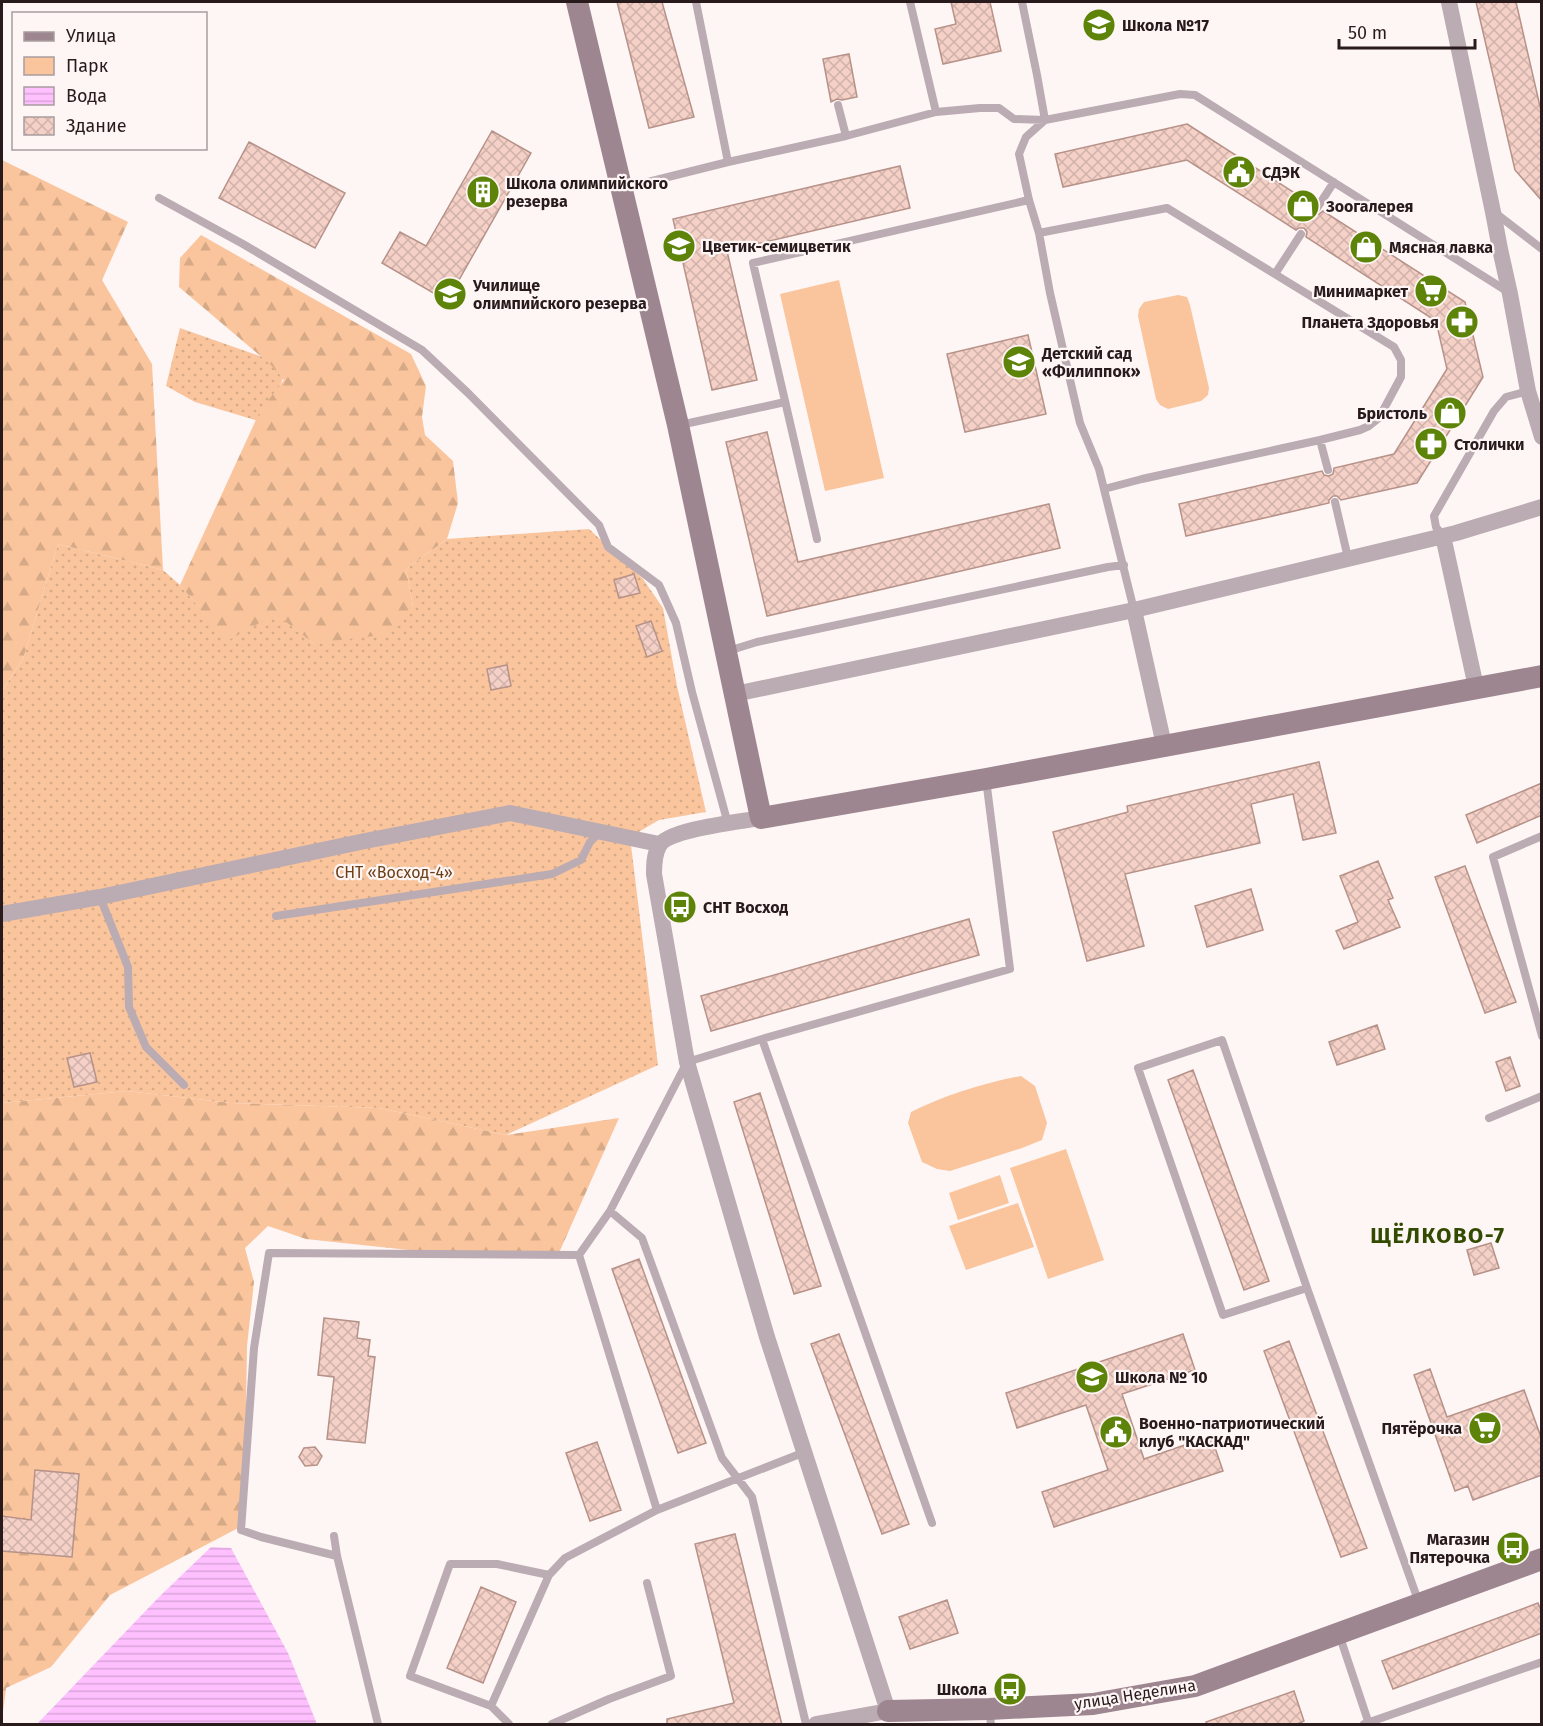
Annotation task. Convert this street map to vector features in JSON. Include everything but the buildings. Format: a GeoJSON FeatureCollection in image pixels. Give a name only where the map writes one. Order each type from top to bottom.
{"type":"FeatureCollection","features":[{"type":"Feature","properties":{"kind":"street"},"geometry":{"type":"LineString","coordinates":[[577,2],[678,425],[761,818]]}},
{"type":"Feature","properties":{"kind":"street"},"geometry":{"type":"LineString","coordinates":[[1449,2],[1528,391],[1542,437]]}},
{"type":"Feature","properties":{"kind":"street"},"geometry":{"type":"LineString","coordinates":[[735,694],[1134,610],[1443,536],[1542,507]]}},
{"type":"Feature","properties":{"kind":"street"},"geometry":{"type":"LineString","coordinates":[[1443,536],[1476,687]]}},
{"type":"Feature","properties":{"kind":"street"},"geometry":{"type":"LineString","coordinates":[[1134,610],[1164,746]]}},
{"type":"Feature","properties":{"kind":"street"},"geometry":{"type":"LineString","coordinates":[[2,914],[100,897],[510,813],[659,844],[674,835],[700,828],[986,779],[1542,676]]}},
{"type":"Feature","properties":{"kind":"street"},"geometry":{"type":"LineString","coordinates":[[659,844],[654,874],[687,1062],[767,1336],[888,1710]]}},
{"type":"Feature","properties":{"kind":"street","name":"улица Неделина"},"geometry":{"type":"LineString","coordinates":[[816,1725],[888,1710],[990,1717],[1093,1704],[1195,1686],[1542,1559]]}},
{"type":"Feature","properties":{"kind":"lane"},"geometry":{"type":"LineString","coordinates":[[696,2],[729,162]]}},
{"type":"Feature","properties":{"kind":"lane"},"geometry":{"type":"LineString","coordinates":[[910,2],[936,112]]}},
{"type":"Feature","properties":{"kind":"lane"},"geometry":{"type":"LineString","coordinates":[[1023,2],[1045,120]]}},
{"type":"Feature","properties":{"kind":"lane"},"geometry":{"type":"LineString","coordinates":[[620,189],[846,136],[936,112],[999,108],[1014,119],[1045,120],[1180,94],[1195,95],[1510,294]]}},
{"type":"Feature","properties":{"kind":"lane"},"geometry":{"type":"LineString","coordinates":[[838,105],[846,136]]}},
{"type":"Feature","properties":{"kind":"lane"},"geometry":{"type":"LineString","coordinates":[[1045,120],[1026,137],[1019,154],[1039,233],[1050,293],[1080,423],[1099,469],[1134,610]]}},
{"type":"Feature","properties":{"kind":"lane"},"geometry":{"type":"LineString","coordinates":[[1317,208],[1334,182]]}},
{"type":"Feature","properties":{"kind":"lane"},"geometry":{"type":"LineString","coordinates":[[159,198],[243,244],[422,350],[468,393],[598,525],[608,547],[659,585],[676,623],[728,824]]}},
{"type":"Feature","properties":{"kind":"lane"},"geometry":{"type":"LineString","coordinates":[[817,539],[753,263],[1029,200]]}},
{"type":"Feature","properties":{"kind":"lane"},"geometry":{"type":"LineString","coordinates":[[1039,233],[1167,208],[1394,347],[1401,360],[1401,377],[1379,418],[1360,430],[1104,489]]}},
{"type":"Feature","properties":{"kind":"lane"},"geometry":{"type":"LineString","coordinates":[[1493,212],[1542,249]]}},
{"type":"Feature","properties":{"kind":"lane"},"geometry":{"type":"LineString","coordinates":[[1275,274],[1301,234]]}},
{"type":"Feature","properties":{"kind":"lane"},"geometry":{"type":"LineString","coordinates":[[1443,536],[1436,527],[1434,516],[1494,411],[1506,398],[1528,391]]}},
{"type":"Feature","properties":{"kind":"lane"},"geometry":{"type":"LineString","coordinates":[[678,425],[785,402]]}},
{"type":"Feature","properties":{"kind":"lane"},"geometry":{"type":"LineString","coordinates":[[1320,440],[1328,470]]}},
{"type":"Feature","properties":{"kind":"lane"},"geometry":{"type":"LineString","coordinates":[[1335,502],[1348,558]]}},
{"type":"Feature","properties":{"kind":"lane"},"geometry":{"type":"LineString","coordinates":[[726,651],[757,642],[1108,567],[1124,566]]}},
{"type":"Feature","properties":{"kind":"lane"},"geometry":{"type":"LineString","coordinates":[[579,1255],[610,1211],[687,1062],[1010,969],[986,779]]}},
{"type":"Feature","properties":{"kind":"lane"},"geometry":{"type":"LineString","coordinates":[[276,916],[552,874],[581,860],[590,842],[600,832]]}},
{"type":"Feature","properties":{"kind":"lane"},"geometry":{"type":"LineString","coordinates":[[1542,836],[1493,857],[1542,1036]]}},
{"type":"Feature","properties":{"kind":"lane"},"geometry":{"type":"LineString","coordinates":[[100,897],[128,967],[129,1007],[146,1047],[184,1085]]}},
{"type":"Feature","properties":{"kind":"lane"},"geometry":{"type":"LineString","coordinates":[[762,1039],[932,1523]]}},
{"type":"Feature","properties":{"kind":"lane"},"geometry":{"type":"LineString","coordinates":[[1307,1288],[1224,1315],[1138,1068],[1222,1040],[1419,1604]]}},
{"type":"Feature","properties":{"kind":"lane"},"geometry":{"type":"LineString","coordinates":[[1489,1118],[1542,1096]]}},
{"type":"Feature","properties":{"kind":"lane"},"geometry":{"type":"LineString","coordinates":[[610,1211],[642,1238],[722,1458],[752,1497],[806,1725]]}},
{"type":"Feature","properties":{"kind":"lane"},"geometry":{"type":"LineString","coordinates":[[336,1556],[241,1530],[254,1348],[269,1253],[579,1255]]}},
{"type":"Feature","properties":{"kind":"lane"},"geometry":{"type":"LineString","coordinates":[[579,1255],[657,1510]]}},
{"type":"Feature","properties":{"kind":"lane"},"geometry":{"type":"LineString","coordinates":[[491,1706],[549,1575],[565,1558],[657,1510],[805,1452]]}},
{"type":"Feature","properties":{"kind":"lane"},"geometry":{"type":"LineString","coordinates":[[334,1536],[336,1556],[378,1725]]}},
{"type":"Feature","properties":{"kind":"lane"},"geometry":{"type":"LineString","coordinates":[[509,1725],[491,1706],[410,1676],[450,1564],[497,1564],[549,1575]]}},
{"type":"Feature","properties":{"kind":"lane"},"geometry":{"type":"LineString","coordinates":[[552,1725],[609,1699],[671,1676],[647,1583]]}},
{"type":"Feature","properties":{"kind":"lane"},"geometry":{"type":"LineString","coordinates":[[1339,1633],[1367,1724],[1542,1662]]}},
{"type":"Feature","properties":{"kind":"green space"},"geometry":{"type":"Polygon","coordinates":[[[2,160],[128,222],[102,280],[152,364],[163,570],[58,544],[23,659],[2,691],[2,160]]]}},
{"type":"Feature","properties":{"kind":"green space"},"geometry":{"type":"Polygon","coordinates":[[[201,235],[411,354],[426,386],[422,417],[425,435],[453,461],[458,503],[447,539],[406,569],[413,606],[383,635],[313,643],[276,614],[227,641],[180,585],[260,411],[284,380],[271,365],[179,287],[180,258],[201,235]]]}},
{"type":"Feature","properties":{"kind":"green space"},"geometry":{"type":"Polygon","coordinates":[[[839,280],[884,478],[825,491],[780,294],[839,280]]]}},
{"type":"Feature","properties":{"kind":"green space"},"geometry":{"type":"Polygon","coordinates":[[[1178,295],[1187,297],[1190,305],[1209,388],[1208,395],[1201,401],[1168,409],[1160,405],[1156,399],[1138,316],[1139,309],[1144,302],[1178,295]]]}},
{"type":"Feature","properties":{"kind":"green space"},"geometry":{"type":"Polygon","coordinates":[[[180,328],[288,366],[265,423],[195,402],[166,386],[180,328]]]}},
{"type":"Feature","properties":{"kind":"green space","name":"СНТ «Восход-4»"},"geometry":{"type":"Polygon","coordinates":[[[589,529],[643,579],[663,608],[677,686],[706,812],[659,820],[630,837],[658,1065],[506,1135],[379,1108],[231,1103],[127,1091],[2,1103],[2,691],[23,659],[58,544],[163,570],[180,585],[227,640],[276,613],[313,643],[413,606],[406,569],[447,539],[589,529]]]}},
{"type":"Feature","properties":{"kind":"green space"},"geometry":{"type":"Polygon","coordinates":[[[1021,1076],[1035,1086],[1047,1123],[1042,1140],[950,1171],[937,1169],[922,1162],[908,1123],[911,1112],[965,1090],[1021,1076]]]}},
{"type":"Feature","properties":{"kind":"green space"},"geometry":{"type":"Polygon","coordinates":[[[127,1091],[231,1103],[379,1108],[506,1135],[619,1118],[558,1255],[418,1251],[306,1239],[268,1226],[245,1248],[254,1282],[247,1346],[244,1525],[110,1595],[51,1667],[6,1688],[2,1720],[2,1103],[127,1091]]]}},
{"type":"Feature","properties":{"kind":"green space"},"geometry":{"type":"Polygon","coordinates":[[[1066,1149],[1104,1260],[1048,1279],[1010,1168],[1066,1149]]]}},
{"type":"Feature","properties":{"kind":"green space"},"geometry":{"type":"Polygon","coordinates":[[[1000,1175],[1009,1203],[958,1220],[949,1193],[1000,1175]]]}},
{"type":"Feature","properties":{"kind":"green space"},"geometry":{"type":"Polygon","coordinates":[[[1018,1203],[1034,1247],[966,1270],[949,1226],[1018,1203]]]}},
{"type":"Feature","properties":{"kind":"water"},"geometry":{"type":"Polygon","coordinates":[[[211,1547],[231,1548],[288,1653],[317,1724],[37,1724],[158,1598],[211,1547]]]}},
{"type":"Feature","properties":{"kind":"place","name":"Школа №17"},"geometry":{"type":"Point","coordinates":[1099,25]}},
{"type":"Feature","properties":{"kind":"place","name":"СДЭК"},"geometry":{"type":"Point","coordinates":[1239,172]}},
{"type":"Feature","properties":{"kind":"place","name":"Школа олимпийского резерва"},"geometry":{"type":"Point","coordinates":[483,192]}},
{"type":"Feature","properties":{"kind":"place","name":"Зоогалерея"},"geometry":{"type":"Point","coordinates":[1303,206]}},
{"type":"Feature","properties":{"kind":"place","name":"Цветик-семицветик"},"geometry":{"type":"Point","coordinates":[679,246]}},
{"type":"Feature","properties":{"kind":"place","name":"Мясная лавка"},"geometry":{"type":"Point","coordinates":[1366,247]}},
{"type":"Feature","properties":{"kind":"place","name":"Минимаркет"},"geometry":{"type":"Point","coordinates":[1431,291]}},
{"type":"Feature","properties":{"kind":"place","name":"Училище олимпийского резерва"},"geometry":{"type":"Point","coordinates":[450,294]}},
{"type":"Feature","properties":{"kind":"place","name":"Планета Здоровья"},"geometry":{"type":"Point","coordinates":[1462,322]}},
{"type":"Feature","properties":{"kind":"place","name":"Детский сад «Филиппок»"},"geometry":{"type":"Point","coordinates":[1019,362]}},
{"type":"Feature","properties":{"kind":"place","name":"Бристоль"},"geometry":{"type":"Point","coordinates":[1450,413]}},
{"type":"Feature","properties":{"kind":"place","name":"Столички"},"geometry":{"type":"Point","coordinates":[1431,444]}},
{"type":"Feature","properties":{"kind":"place","name":"СНТ Восход"},"geometry":{"type":"Point","coordinates":[680,907]}},
{"type":"Feature","properties":{"kind":"place","name":"Школа № 10"},"geometry":{"type":"Point","coordinates":[1092,1377]}},
{"type":"Feature","properties":{"kind":"place","name":"Пятёрочка"},"geometry":{"type":"Point","coordinates":[1485,1428]}},
{"type":"Feature","properties":{"kind":"place","name":"Военно-патриотический клуб \"КАСКАД\""},"geometry":{"type":"Point","coordinates":[1116,1432]}},
{"type":"Feature","properties":{"kind":"place","name":"Магазин Пятерочка"},"geometry":{"type":"Point","coordinates":[1513,1548]}},
{"type":"Feature","properties":{"kind":"place","name":"Школа"},"geometry":{"type":"Point","coordinates":[1010,1689]}},
{"type":"Feature","properties":{"kind":"district","name":"ЩЁЛКОВО-7"},"geometry":{"type":"Point","coordinates":[1438,1235]}}]}
